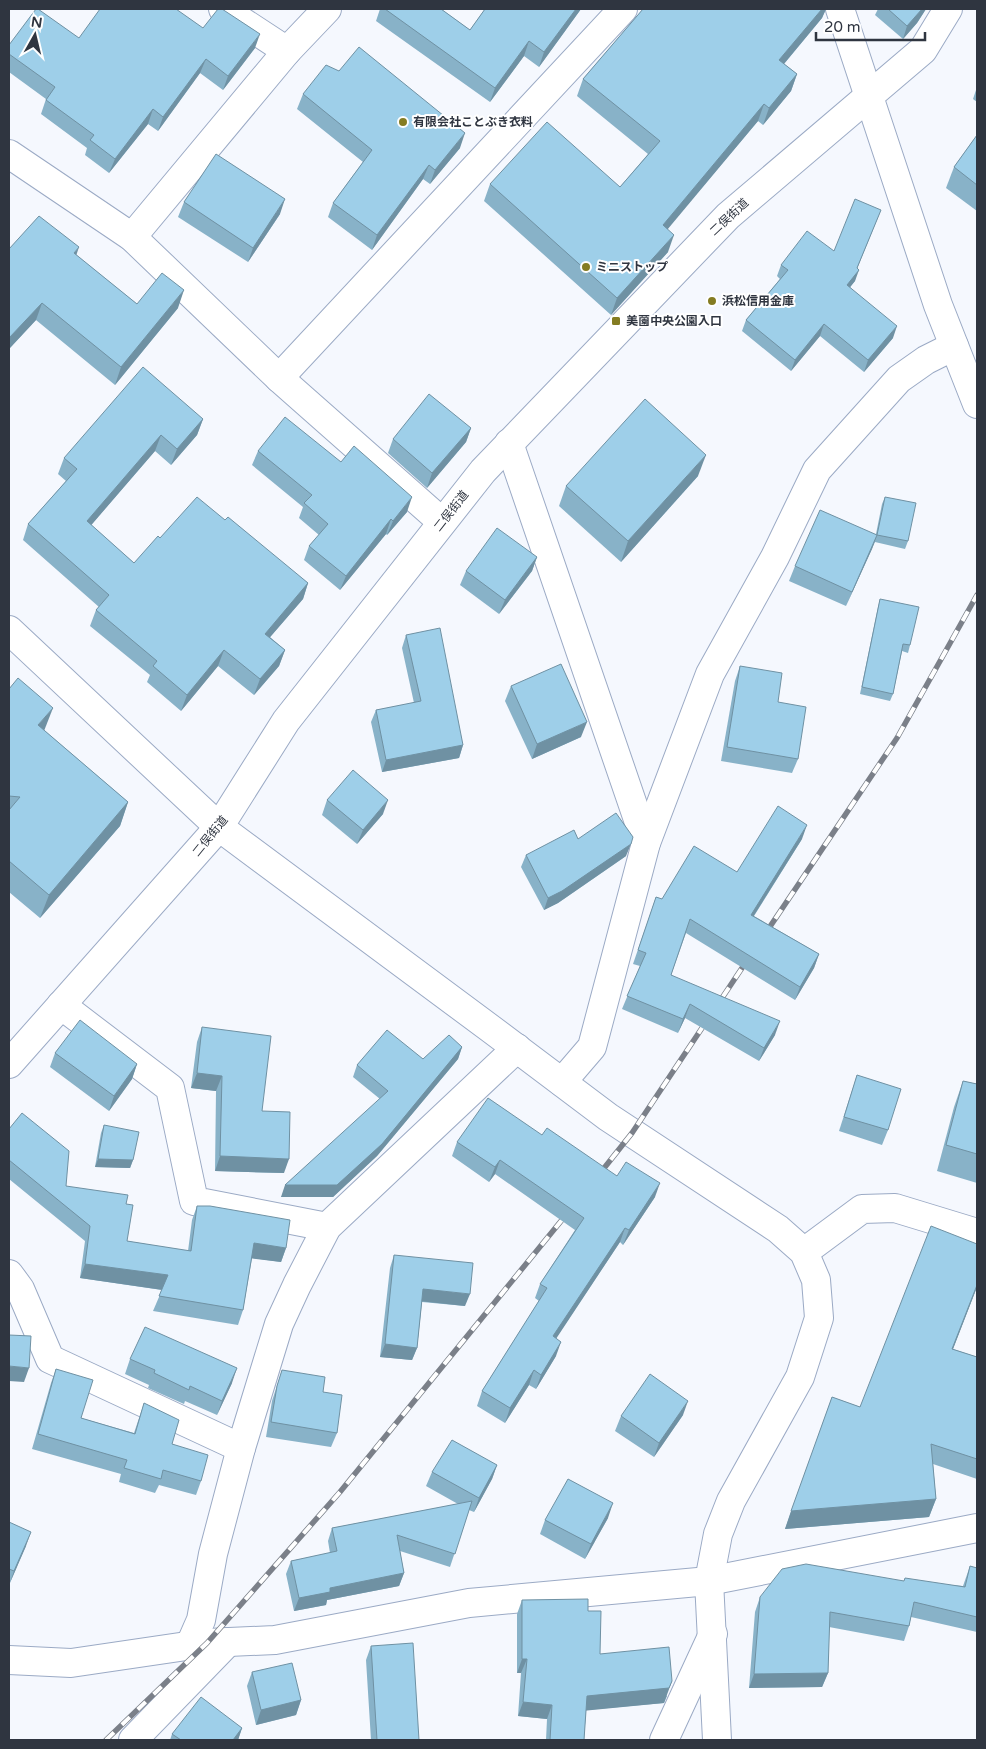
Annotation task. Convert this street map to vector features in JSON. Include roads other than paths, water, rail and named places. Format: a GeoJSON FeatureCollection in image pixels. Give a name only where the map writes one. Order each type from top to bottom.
{"type":"FeatureCollection","features":[{"type":"Feature","properties":{"kind":"street"},"geometry":{"type":"LineString","coordinates":[[223,9],[287,51]]}},
{"type":"Feature","properties":{"kind":"street"},"geometry":{"type":"LineString","coordinates":[[132,237],[287,51],[327,9]]}},
{"type":"Feature","properties":{"kind":"street"},"geometry":{"type":"LineString","coordinates":[[279,378],[623,9]]}},
{"type":"Feature","properties":{"kind":"street"},"geometry":{"type":"LineString","coordinates":[[840,9],[935,295],[977,404]]}},
{"type":"Feature","properties":{"kind":"street","name":"二俣街道"},"geometry":{"type":"LineString","coordinates":[[9,1064],[219,827],[286,721],[482,471],[728,216],[923,50],[948,9]]}},
{"type":"Feature","properties":{"kind":"street"},"geometry":{"type":"LineString","coordinates":[[9,154],[132,237],[279,378],[442,522]]}},
{"type":"Feature","properties":{"kind":"street"},"geometry":{"type":"LineString","coordinates":[[562,1082],[592,1047],[646,843],[710,674],[775,557],[818,470],[899,379],[926,360],[954,346]]}},
{"type":"Feature","properties":{"kind":"street"},"geometry":{"type":"LineString","coordinates":[[509,443],[646,843]]}},
{"type":"Feature","properties":{"kind":"street"},"geometry":{"type":"LineString","coordinates":[[9,630],[219,827],[608,1117],[778,1229],[804,1252],[816,1280],[819,1318],[800,1377],[731,1501],[718,1534],[709,1581],[717,1740]]}},
{"type":"Feature","properties":{"kind":"street"},"geometry":{"type":"LineString","coordinates":[[61,1004],[170,1088],[194,1201],[327,1227]]}},
{"type":"Feature","properties":{"kind":"street"},"geometry":{"type":"LineString","coordinates":[[190,1645],[201,1620],[213,1554],[241,1448],[280,1324],[297,1285],[327,1227],[517,1048]]}},
{"type":"Feature","properties":{"kind":"street"},"geometry":{"type":"LineString","coordinates":[[804,1252],[862,1209],[895,1208],[977,1233]]}},
{"type":"Feature","properties":{"kind":"street"},"geometry":{"type":"LineString","coordinates":[[9,1274],[20,1289],[50,1359],[241,1448]]}},
{"type":"Feature","properties":{"kind":"street"},"geometry":{"type":"LineString","coordinates":[[9,1660],[71,1663],[190,1645],[275,1640],[469,1603],[709,1581],[977,1528]]}},
{"type":"Feature","properties":{"kind":"street"},"geometry":{"type":"LineString","coordinates":[[664,1740],[712,1634]]}},
{"type":"Feature","properties":{"kind":"street"},"geometry":{"type":"LineString","coordinates":[[132,1740],[228,1642]]}},
{"type":"Feature","properties":{"kind":"railway"},"geometry":{"type":"LineString","coordinates":[[763,937],[897,738],[977,595]]}},
{"type":"Feature","properties":{"kind":"railway"},"geometry":{"type":"LineString","coordinates":[[597,1177],[632,1133],[750,956]]}},
{"type":"Feature","properties":{"kind":"railway"},"geometry":{"type":"LineString","coordinates":[[106,1740],[207,1643],[340,1492],[570,1210]]}},
{"type":"Feature","properties":{"kind":"place","name":"有限会社ことぶき衣料"},"geometry":{"type":"Point","coordinates":[403,122]}},
{"type":"Feature","properties":{"kind":"place","name":"ミニストップ"},"geometry":{"type":"Point","coordinates":[586,267]}},
{"type":"Feature","properties":{"kind":"place","name":"浜松信用金庫"},"geometry":{"type":"Point","coordinates":[712,301]}},
{"type":"Feature","properties":{"kind":"place","name":"美薗中央公園入口"},"geometry":{"type":"Point","coordinates":[616,321]}}]}
